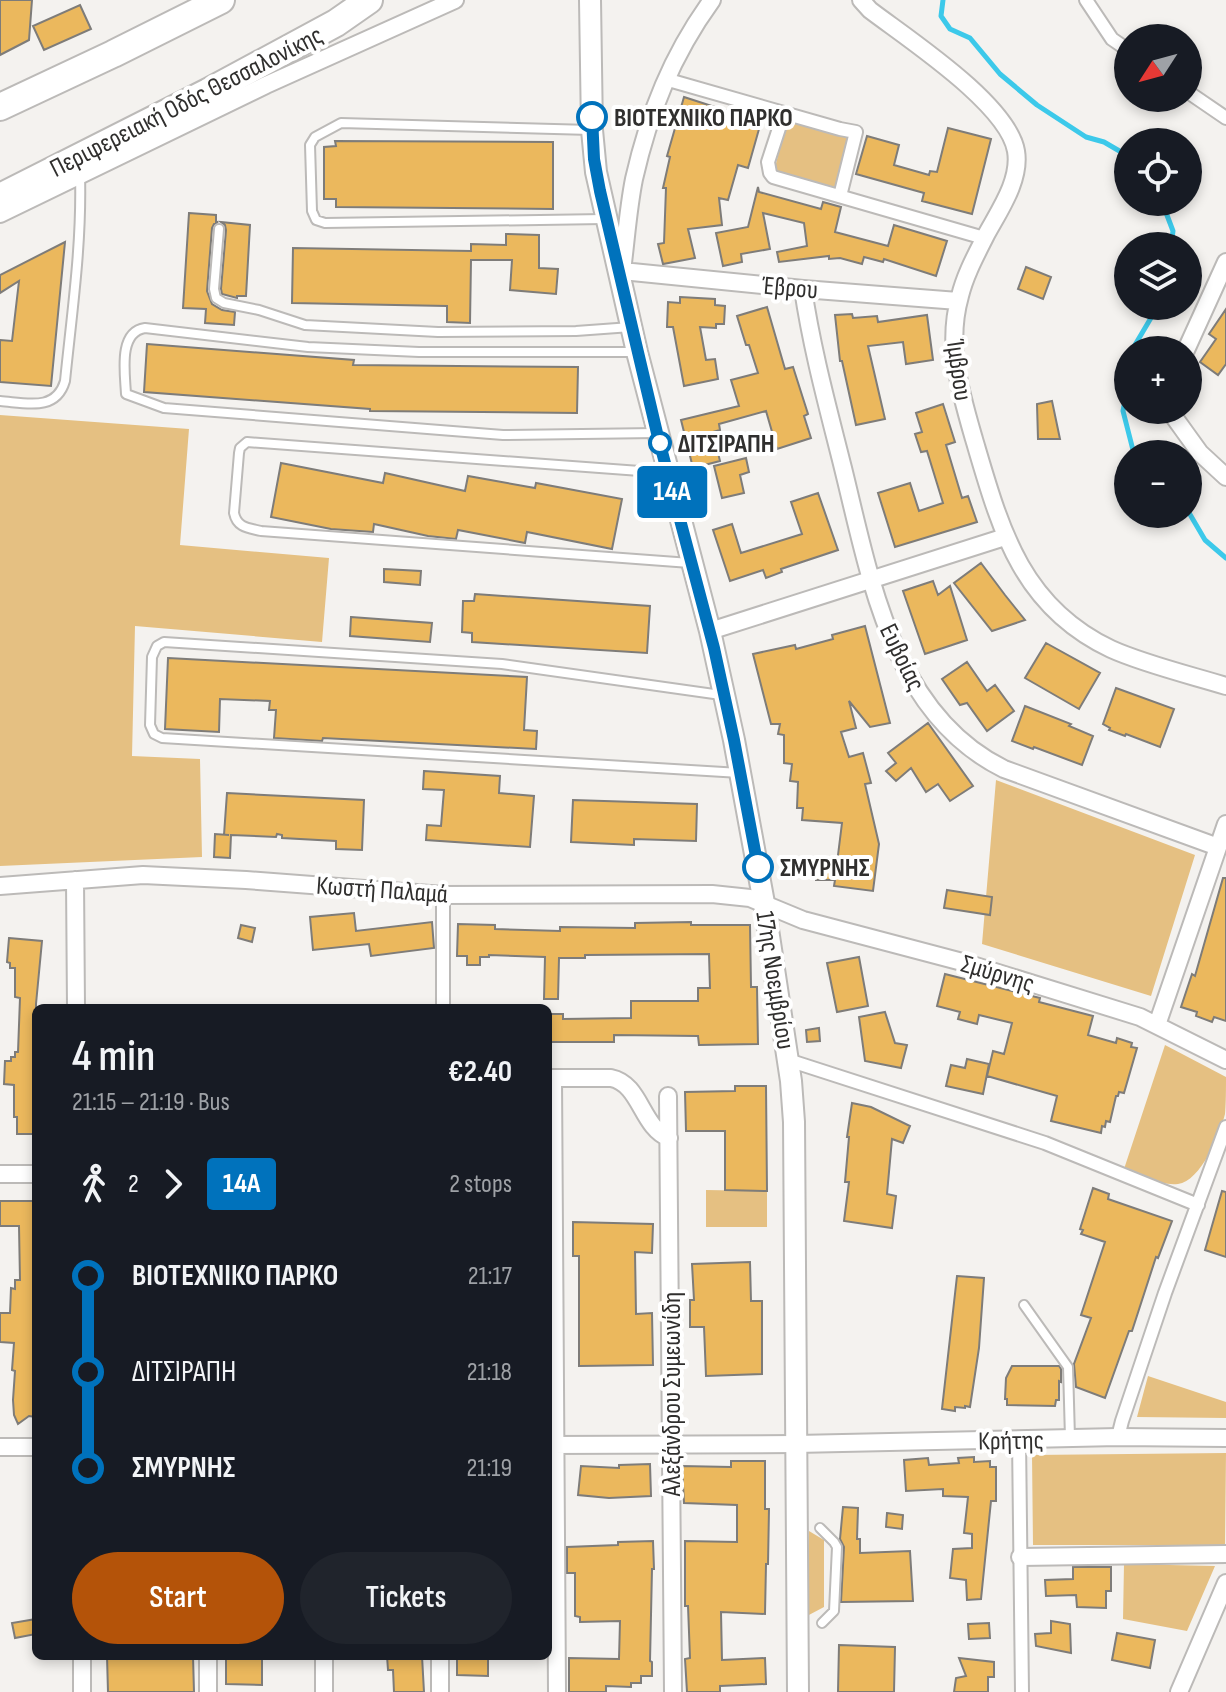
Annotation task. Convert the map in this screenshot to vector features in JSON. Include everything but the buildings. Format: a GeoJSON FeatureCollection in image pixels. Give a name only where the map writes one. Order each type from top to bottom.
{"type":"FeatureCollection","features":[{"type":"Feature","properties":{"kind":"highway"},"geometry":{"type":"LineString","coordinates":[[0,107],[221,0]]}},
{"type":"Feature","properties":{"kind":"highway","name":"Περιφερειακή Οδός Θεσσαλονίκης"},"geometry":{"type":"LineString","coordinates":[[0,197],[208,92],[336,23],[369,0]]}},
{"type":"Feature","properties":{"kind":"street"},"geometry":{"type":"LineString","coordinates":[[0,214],[337,52],[455,0]]}},
{"type":"Feature","properties":{"kind":"street","name":"17ης Νοεμβρίου"},"geometry":{"type":"LineString","coordinates":[[590,0],[594,159],[637,352],[724,695],[764,903],[788,1060],[794,1122],[798,1692]]}},
{"type":"Feature","properties":{"kind":"street"},"geometry":{"type":"LineString","coordinates":[[712,0],[693,25],[665,79],[856,132],[840,196]]}},
{"type":"Feature","properties":{"kind":"street","name":"Ίμβρου"},"geometry":{"type":"LineString","coordinates":[[861,0],[972,88],[1010,134],[1016,150],[1014,178],[984,238],[958,301],[954,354],[978,452],[1005,537],[1019,564],[1034,587],[1059,614],[1085,634],[1120,653],[1226,686]]}},
{"type":"Feature","properties":{"kind":"street"},"geometry":{"type":"LineString","coordinates":[[1086,0],[1114,40]]}},
{"type":"Feature","properties":{"kind":"street","name":"Έβρου"},"geometry":{"type":"LineString","coordinates":[[665,79],[634,181],[622,271],[958,301]]}},
{"type":"Feature","properties":{"kind":"street"},"geometry":{"type":"LineString","coordinates":[[1202,102],[1226,118]]}},
{"type":"Feature","properties":{"kind":"street"},"geometry":{"type":"LineString","coordinates":[[784,113],[768,162],[770,173],[778,179],[984,238]]}},
{"type":"Feature","properties":{"kind":"street"},"geometry":{"type":"LineString","coordinates":[[1193,336],[1224,272]]}},
{"type":"Feature","properties":{"kind":"street","name":"Ευβοίας"},"geometry":{"type":"LineString","coordinates":[[803,289],[813,347],[870,579],[899,652],[922,697],[939,719],[996,765],[1024,778],[1218,847]]}},
{"type":"Feature","properties":{"kind":"street"},"geometry":{"type":"LineString","coordinates":[[1179,424],[1200,453],[1226,477]]}},
{"type":"Feature","properties":{"kind":"street"},"geometry":{"type":"LineString","coordinates":[[710,631],[1005,537]]}},
{"type":"Feature","properties":{"kind":"street"},"geometry":{"type":"LineString","coordinates":[[1157,1025],[1226,824]]}},
{"type":"Feature","properties":{"kind":"street","name":"Κωστή Παλαμά"},"geometry":{"type":"LineString","coordinates":[[0,886],[131,875],[443,895],[724,894],[764,903]]}},
{"type":"Feature","properties":{"kind":"street"},"geometry":{"type":"LineString","coordinates":[[75,880],[76,1004]]}},
{"type":"Feature","properties":{"kind":"street"},"geometry":{"type":"LineString","coordinates":[[443,895],[443,1004]]}},
{"type":"Feature","properties":{"kind":"street","name":"Σμύρνης"},"geometry":{"type":"LineString","coordinates":[[764,903],[803,920],[966,963],[1140,1017],[1226,1060]]}},
{"type":"Feature","properties":{"kind":"street"},"geometry":{"type":"LineString","coordinates":[[788,1060],[1045,1143],[1198,1205]]}},
{"type":"Feature","properties":{"kind":"street"},"geometry":{"type":"LineString","coordinates":[[552,1078],[620,1080],[630,1089],[651,1124],[669,1138]]}},
{"type":"Feature","properties":{"kind":"street","name":"Αλεξάνδρου Συμεωνίδη"},"geometry":{"type":"LineString","coordinates":[[668,1096],[673,1692]]}},
{"type":"Feature","properties":{"kind":"street"},"geometry":{"type":"LineString","coordinates":[[1118,1437],[1165,1293],[1226,1127]]}},
{"type":"Feature","properties":{"kind":"street"},"geometry":{"type":"LineString","coordinates":[[0,1174],[32,1174]]}},
{"type":"Feature","properties":{"kind":"street","name":"Κρήτης"},"geometry":{"type":"LineString","coordinates":[[552,1445],[1226,1438]]}},
{"type":"Feature","properties":{"kind":"street"},"geometry":{"type":"LineString","coordinates":[[1019,1439],[1022,1692]]}},
{"type":"Feature","properties":{"kind":"street"},"geometry":{"type":"LineString","coordinates":[[552,1445],[557,1692]]}},
{"type":"Feature","properties":{"kind":"street"},"geometry":{"type":"LineString","coordinates":[[0,1447],[32,1447]]}},
{"type":"Feature","properties":{"kind":"street"},"geometry":{"type":"LineString","coordinates":[[1020,1557],[1226,1554]]}},
{"type":"Feature","properties":{"kind":"street"},"geometry":{"type":"LineString","coordinates":[[1179,1692],[1220,1608],[1226,1583]]}},
{"type":"Feature","properties":{"kind":"street"},"geometry":{"type":"LineString","coordinates":[[82,1660],[82,1692]]}},
{"type":"Feature","properties":{"kind":"street"},"geometry":{"type":"LineString","coordinates":[[208,1660],[208,1692]]}},
{"type":"Feature","properties":{"kind":"street"},"geometry":{"type":"LineString","coordinates":[[324,1660],[324,1692]]}},
{"type":"Feature","properties":{"kind":"street"},"geometry":{"type":"LineString","coordinates":[[440,1660],[440,1692]]}},
{"type":"Feature","properties":{"kind":"lane"},"geometry":{"type":"LineString","coordinates":[[592,130],[343,122],[315,137],[310,145],[312,211],[316,220],[325,223],[606,219]]}},
{"type":"Feature","properties":{"kind":"lane"},"geometry":{"type":"LineString","coordinates":[[0,401],[46,403],[63,390],[77,268],[80,174]]}},
{"type":"Feature","properties":{"kind":"lane"},"geometry":{"type":"LineString","coordinates":[[219,229],[216,298],[224,303],[259,310],[305,325],[438,332],[576,331],[631,327]]}},
{"type":"Feature","properties":{"kind":"lane"},"geometry":{"type":"LineString","coordinates":[[637,352],[419,352],[308,347],[145,328],[138,329],[129,340],[125,356],[126,394],[164,408],[503,435],[657,433]]}},
{"type":"Feature","properties":{"kind":"lane"},"geometry":{"type":"LineString","coordinates":[[667,473],[247,442],[239,453],[234,513],[241,525],[261,531],[691,564]]}},
{"type":"Feature","properties":{"kind":"lane"},"geometry":{"type":"LineString","coordinates":[[724,695],[502,664],[164,642],[157,646],[152,657],[150,725],[154,734],[162,738],[740,773]]}},
{"type":"Feature","properties":{"kind":"lane"},"geometry":{"type":"LineString","coordinates":[[1024,1305],[1068,1367],[1070,1439]]}},
{"type":"Feature","properties":{"kind":"lane"},"geometry":{"type":"LineString","coordinates":[[820,1528],[837,1547],[835,1609],[822,1623]]}},
{"type":"Feature","properties":{"kind":"shaded area"},"geometry":{"type":"Polygon","coordinates":[[[787,121],[848,137],[835,187],[774,171],[787,121]]]}},
{"type":"Feature","properties":{"kind":"shaded area"},"geometry":{"type":"Polygon","coordinates":[[[0,415],[189,429],[180,545],[329,558],[322,642],[135,626],[132,756],[200,759],[202,857],[0,866],[0,415]]]}},
{"type":"Feature","properties":{"kind":"shaded area"},"geometry":{"type":"Polygon","coordinates":[[[996,780],[1195,855],[1151,996],[982,944],[996,780]]]}},
{"type":"Feature","properties":{"kind":"shaded area"},"geometry":{"type":"Polygon","coordinates":[[[1165,1045],[1226,1077],[1225,1114],[1219,1133],[1202,1166],[1178,1184],[1158,1182],[1124,1169],[1165,1045]]]}},
{"type":"Feature","properties":{"kind":"shaded area"},"geometry":{"type":"Polygon","coordinates":[[[706,1190],[767,1191],[767,1227],[706,1227],[706,1190]]]}},
{"type":"Feature","properties":{"kind":"shaded area"},"geometry":{"type":"Polygon","coordinates":[[[1148,1376],[1226,1402],[1226,1418],[1137,1417],[1148,1376]]]}},
{"type":"Feature","properties":{"kind":"shaded area"},"geometry":{"type":"Polygon","coordinates":[[[1226,1453],[1225,1545],[1033,1545],[1032,1455],[1226,1453]]]}},
{"type":"Feature","properties":{"kind":"shaded area"},"geometry":{"type":"Polygon","coordinates":[[[809,1531],[824,1540],[824,1607],[807,1616],[809,1531]]]}},
{"type":"Feature","properties":{"kind":"shaded area"},"geometry":{"type":"Polygon","coordinates":[[[1124,1564],[1215,1566],[1187,1631],[1123,1619],[1124,1564]]]}},
{"type":"Feature","properties":{"kind":"waterway"},"geometry":{"type":"LineString","coordinates":[[943,0],[941,16],[950,29],[970,38],[1000,74],[1037,105],[1086,137],[1114,148]]}},
{"type":"Feature","properties":{"kind":"waterway"},"geometry":{"type":"LineString","coordinates":[[1167,216],[1173,232]]}},
{"type":"Feature","properties":{"kind":"waterway"},"geometry":{"type":"LineString","coordinates":[[1140,336],[1150,320]]}},
{"type":"Feature","properties":{"kind":"waterway"},"geometry":{"type":"LineString","coordinates":[[1126,424],[1130,440]]}},
{"type":"Feature","properties":{"kind":"waterway"},"geometry":{"type":"LineString","coordinates":[[1198,528],[1205,540],[1226,558]]}},
{"type":"Feature","properties":{"kind":"bus line","name":"14Α"},"geometry":{"type":"LineString","coordinates":[[592,117],[594,159],[600,191],[657,433],[714,648],[758,867]]}},
{"type":"Feature","properties":{"kind":"place","name":"ΒΙΟΤΕΧΝΙΚΟ ΠΑΡΚΟ"},"geometry":{"type":"Point","coordinates":[592,117]}},
{"type":"Feature","properties":{"kind":"place","name":"ΔΙΤΣΙΡΑΠΗ"},"geometry":{"type":"Point","coordinates":[660,443]}},
{"type":"Feature","properties":{"kind":"place","name":"ΣΜΥΡΝΗΣ"},"geometry":{"type":"Point","coordinates":[758,867]}}]}
